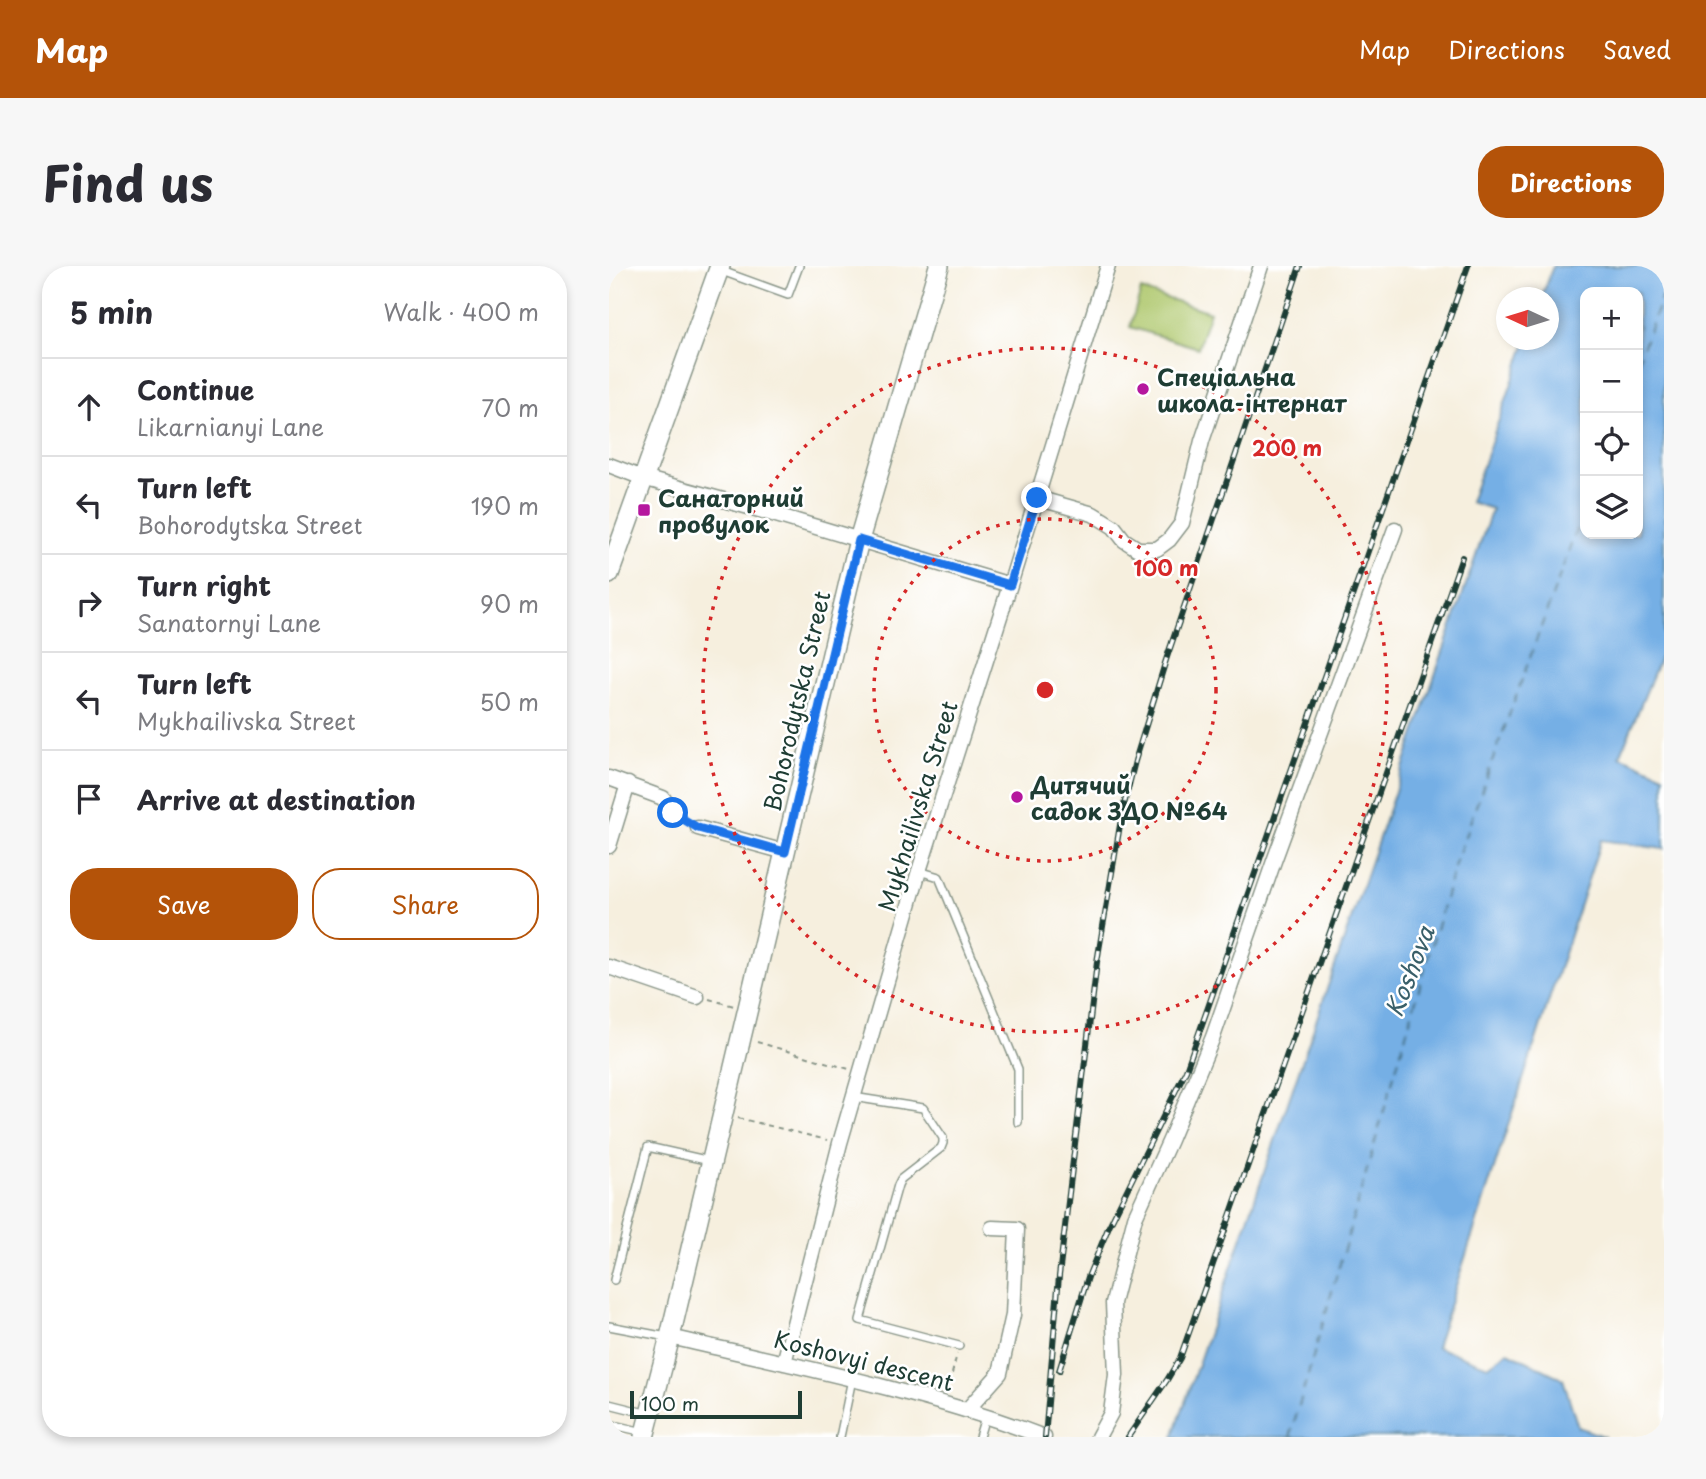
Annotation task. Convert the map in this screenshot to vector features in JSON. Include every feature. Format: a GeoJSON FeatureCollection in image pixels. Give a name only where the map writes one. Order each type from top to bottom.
{"type":"FeatureCollection","features":[{"type":"Feature","properties":{"kind":"street","name":"Bohorodytska Street"},"geometry":{"type":"LineString","coordinates":[[646,1428],[670,1338],[859,540],[939,266]]}},
{"type":"Feature","properties":{"kind":"street","name":"Mykhailivska Street"},"geometry":{"type":"LineString","coordinates":[[784,1363],[840,1143],[919,872],[1108,266]]}},
{"type":"Feature","properties":{"kind":"street"},"geometry":{"type":"LineString","coordinates":[[1037,498],[1093,514],[1114,527],[1124,540],[1137,549],[1157,549],[1169,540],[1182,523],[1202,441],[1261,266]]}},
{"type":"Feature","properties":{"kind":"street"},"geometry":{"type":"LineString","coordinates":[[609,574],[719,268]]}},
{"type":"Feature","properties":{"kind":"street"},"geometry":{"type":"LineString","coordinates":[[609,465],[643,478],[1010,585]]}},
{"type":"Feature","properties":{"kind":"street"},"geometry":{"type":"LineString","coordinates":[[1098,1437],[1111,1413],[1116,1375],[1113,1303],[1135,1217],[1213,1037],[1395,529]]}},
{"type":"Feature","properties":{"kind":"street"},"geometry":{"type":"LineString","coordinates":[[609,778],[663,799],[673,813]]}},
{"type":"Feature","properties":{"kind":"street"},"geometry":{"type":"LineString","coordinates":[[609,846],[628,784]]}},
{"type":"Feature","properties":{"kind":"street"},"geometry":{"type":"LineString","coordinates":[[698,828],[785,852]]}},
{"type":"Feature","properties":{"kind":"street"},"geometry":{"type":"LineString","coordinates":[[609,967],[698,997]]}},
{"type":"Feature","properties":{"kind":"street"},"geometry":{"type":"LineString","coordinates":[[967,1410],[1000,1373],[1013,1315],[1017,1229],[992,1228]]}},
{"type":"Feature","properties":{"kind":"street","name":"Koshovyi descent"},"geometry":{"type":"LineString","coordinates":[[670,1338],[852,1378],[945,1403],[1044,1437]]}},
{"type":"Feature","properties":{"kind":"lane"},"geometry":{"type":"LineString","coordinates":[[719,268],[788,295],[799,266]]}},
{"type":"Feature","properties":{"kind":"lane"},"geometry":{"type":"LineString","coordinates":[[919,872],[939,877],[1018,1069],[1019,1122]]}},
{"type":"Feature","properties":{"kind":"lane"},"geometry":{"type":"LineString","coordinates":[[853,1097],[923,1108],[943,1138],[941,1148],[906,1174],[898,1185],[860,1320],[959,1346]]}},
{"type":"Feature","properties":{"kind":"lane"},"geometry":{"type":"LineString","coordinates":[[614,1280],[648,1147],[711,1161]]}},
{"type":"Feature","properties":{"kind":"lane"},"geometry":{"type":"LineString","coordinates":[[609,1325],[670,1338]]}},
{"type":"Feature","properties":{"kind":"lane"},"geometry":{"type":"LineString","coordinates":[[841,1437],[852,1378]]}},
{"type":"Feature","properties":{"kind":"lane"},"geometry":{"type":"LineString","coordinates":[[609,1404],[646,1428]]}},
{"type":"Feature","properties":{"kind":"lane"},"geometry":{"type":"LineString","coordinates":[[979,1437],[985,1416]]}},
{"type":"Feature","properties":{"kind":"lane"},"geometry":{"type":"LineString","coordinates":[[609,1424],[646,1428]]}},
{"type":"Feature","properties":{"kind":"path"},"geometry":{"type":"LineString","coordinates":[[698,997],[748,1009]]}},
{"type":"Feature","properties":{"kind":"path"},"geometry":{"type":"LineString","coordinates":[[741,1037],[860,1072]]}},
{"type":"Feature","properties":{"kind":"path"},"geometry":{"type":"LineString","coordinates":[[723,1115],[840,1143]]}},
{"type":"Feature","properties":{"kind":"path"},"geometry":{"type":"LineString","coordinates":[[945,1403],[959,1346]]}},
{"type":"Feature","properties":{"kind":"green space"},"geometry":{"type":"Polygon","coordinates":[[[1141,290],[1210,312],[1198,348],[1130,327],[1141,290]]]}},
{"type":"Feature","properties":{"kind":"water","name":"Koshova"},"geometry":{"type":"Polygon","coordinates":[[[1553,266],[1664,266],[1664,648],[1620,756],[1664,775],[1664,849],[1601,840],[1436,1347],[1488,1366],[1508,1352],[1563,1379],[1578,1427],[1605,1437],[1173,1437],[1492,509],[1470,502],[1523,350],[1559,350],[1559,287],[1546,287],[1553,266]]]}},
{"type":"Feature","properties":{"kind":"ferry route"},"geometry":{"type":"LineString","coordinates":[[1642,350],[1664,290]]}},
{"type":"Feature","properties":{"kind":"ferry route"},"geometry":{"type":"LineString","coordinates":[[1290,1437],[1455,864],[1580,520]]}},
{"type":"Feature","properties":{"kind":"railway"},"geometry":{"type":"LineString","coordinates":[[1045,1437],[1059,1276],[1097,962],[1122,813],[1166,660],[1300,266]]}},
{"type":"Feature","properties":{"kind":"railway"},"geometry":{"type":"LineString","coordinates":[[1059,1371],[1088,1277],[1109,1226],[1186,1070],[1468,266]]}},
{"type":"Feature","properties":{"kind":"railway"},"geometry":{"type":"LineString","coordinates":[[1128,1437],[1180,1358],[1462,557]]}},
{"type":"Feature","properties":{"kind":"place","name":"Спеціальна школа-інтернат"},"geometry":{"type":"Point","coordinates":[1143,389]}},
{"type":"Feature","properties":{"kind":"place","name":"Санаторний провулок"},"geometry":{"type":"Point","coordinates":[644,510]}},
{"type":"Feature","properties":{"kind":"place","name":"Дитячий садок ЗДО №64"},"geometry":{"type":"Point","coordinates":[1017,797]}},
{"type":"Feature","properties":{"kind":"route"},"geometry":{"type":"LineString","coordinates":[[673,813],[698,828],[785,852],[859,540],[1010,585],[1037,498]]}}]}
